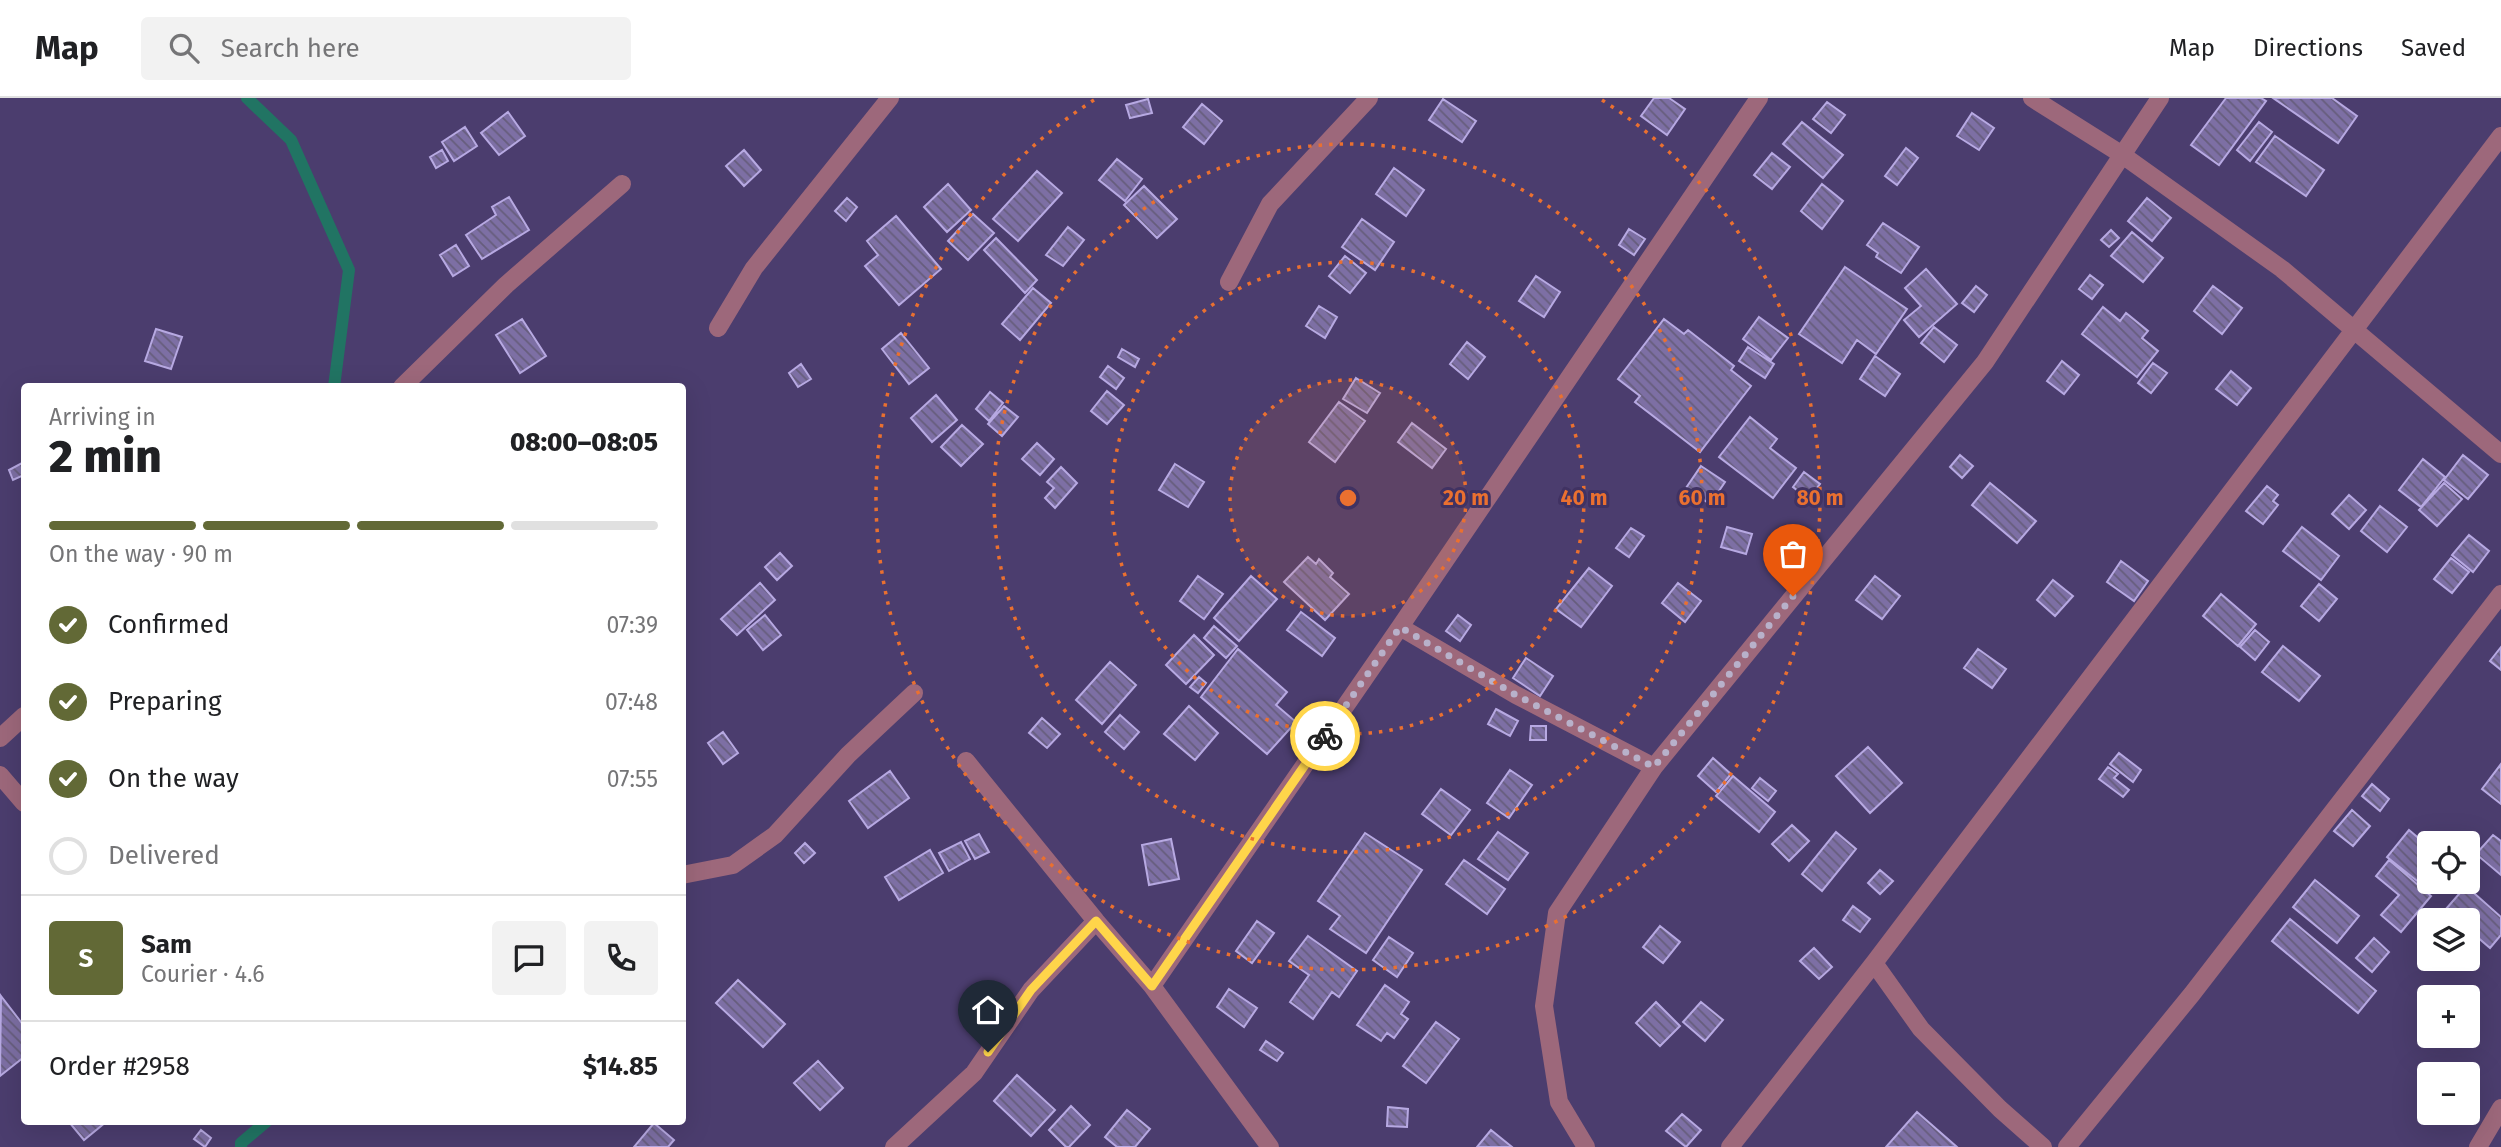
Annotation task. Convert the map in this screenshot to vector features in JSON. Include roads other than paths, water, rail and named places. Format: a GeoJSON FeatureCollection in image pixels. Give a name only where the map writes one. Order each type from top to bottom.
{"type":"FeatureCollection","features":[{"type":"Feature","properties":{"kind":"street"},"geometry":{"type":"LineString","coordinates":[[718,328],[754,268],[890,98]]}},
{"type":"Feature","properties":{"kind":"street"},"geometry":{"type":"LineString","coordinates":[[1229,282],[1270,204],[1369,98]]}},
{"type":"Feature","properties":{"kind":"street"},"geometry":{"type":"LineString","coordinates":[[1152,986],[1400,627],[1759,98]]}},
{"type":"Feature","properties":{"kind":"street"},"geometry":{"type":"LineString","coordinates":[[2032,98],[2121,154],[2282,269],[2501,454]]}},
{"type":"Feature","properties":{"kind":"street"},"geometry":{"type":"LineString","coordinates":[[1586,1147],[1559,1102],[1544,1006],[1556,913],[1654,767],[1985,362],[2160,98]]}},
{"type":"Feature","properties":{"kind":"street"},"geometry":{"type":"LineString","coordinates":[[1730,1147],[1874,963],[2501,136]]}},
{"type":"Feature","properties":{"kind":"street"},"geometry":{"type":"LineString","coordinates":[[406,383],[506,285],[622,184]]}},
{"type":"Feature","properties":{"kind":"street"},"geometry":{"type":"LineString","coordinates":[[2067,1147],[2192,994],[2501,594]]}},
{"type":"Feature","properties":{"kind":"street"},"geometry":{"type":"LineString","coordinates":[[1400,627],[1516,695],[1654,767]]}},
{"type":"Feature","properties":{"kind":"street"},"geometry":{"type":"LineString","coordinates":[[686,874],[733,864],[775,835],[848,755],[914,693]]}},
{"type":"Feature","properties":{"kind":"street"},"geometry":{"type":"LineString","coordinates":[[0,738],[21,719]]}},
{"type":"Feature","properties":{"kind":"street"},"geometry":{"type":"LineString","coordinates":[[966,761],[1152,986],[1270,1147]]}},
{"type":"Feature","properties":{"kind":"street"},"geometry":{"type":"LineString","coordinates":[[0,775],[21,800]]}},
{"type":"Feature","properties":{"kind":"street"},"geometry":{"type":"LineString","coordinates":[[894,1147],[974,1073],[1031,990],[1096,921]]}},
{"type":"Feature","properties":{"kind":"street"},"geometry":{"type":"LineString","coordinates":[[1874,963],[1921,1029],[2000,1109],[2043,1147]]}},
{"type":"Feature","properties":{"kind":"street"},"geometry":{"type":"LineString","coordinates":[[2478,1147],[2501,1108]]}},
{"type":"Feature","properties":{"kind":"waterway"},"geometry":{"type":"LineString","coordinates":[[247,98],[291,140],[349,270],[335,383]]}},
{"type":"Feature","properties":{"kind":"waterway"},"geometry":{"type":"LineString","coordinates":[[241,1147],[241,1143],[262,1125]]}}]}
